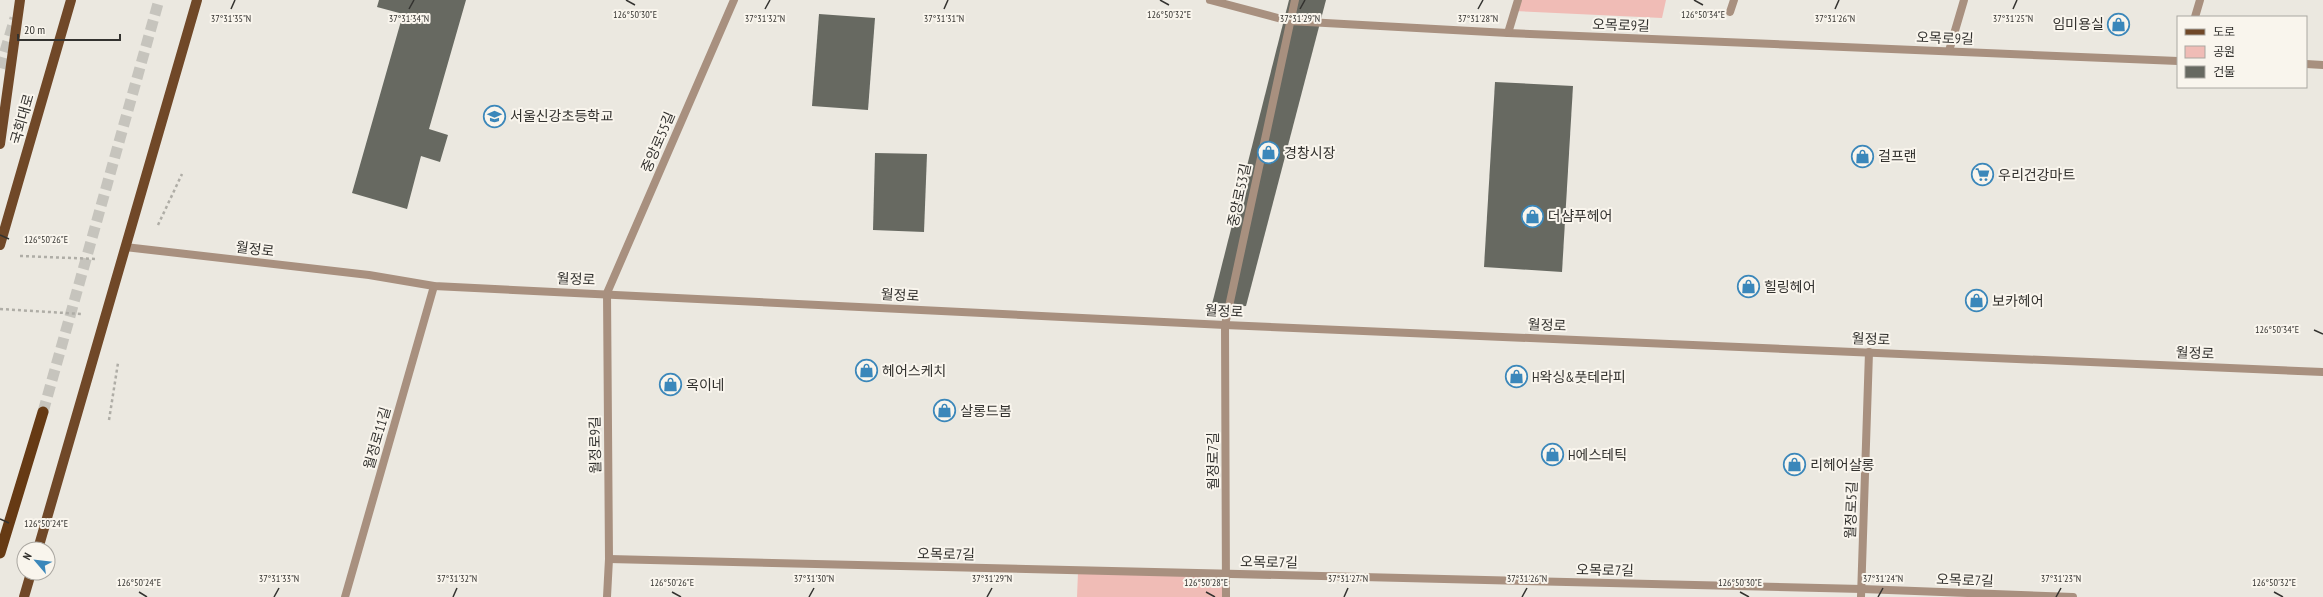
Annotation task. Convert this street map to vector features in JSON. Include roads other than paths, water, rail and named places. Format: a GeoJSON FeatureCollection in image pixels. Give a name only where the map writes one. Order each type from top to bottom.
{"type":"FeatureCollection","features":[{"type":"Feature","properties":{"kind":"highway"},"geometry":{"type":"LineString","coordinates":[[0,553],[43,412]]}},
{"type":"Feature","properties":{"kind":"main road","name":"국회대로"},"geometry":{"type":"LineString","coordinates":[[0,144],[20,0]]}},
{"type":"Feature","properties":{"kind":"main road","name":"국회대로"},"geometry":{"type":"LineString","coordinates":[[0,245],[71,0]]}},
{"type":"Feature","properties":{"kind":"main road"},"geometry":{"type":"LineString","coordinates":[[40,541],[197,0]]}},
{"type":"Feature","properties":{"kind":"main road"},"geometry":{"type":"LineString","coordinates":[[24,597],[29,581]]}},
{"type":"Feature","properties":{"kind":"street","name":"중앙로55길"},"geometry":{"type":"LineString","coordinates":[[607,294],[734,0]]}},
{"type":"Feature","properties":{"kind":"street","name":"오목로9길"},"geometry":{"type":"LineString","coordinates":[[1210,0],[1289,21],[1508,33],[2177,61]]}},
{"type":"Feature","properties":{"kind":"street","name":"중앙로53길"},"geometry":{"type":"LineString","coordinates":[[1225,324],[1289,21],[1295,0]]}},
{"type":"Feature","properties":{"kind":"street"},"geometry":{"type":"LineString","coordinates":[[1508,33],[1518,0]]}},
{"type":"Feature","properties":{"kind":"street"},"geometry":{"type":"LineString","coordinates":[[1730,12],[1734,0]]}},
{"type":"Feature","properties":{"kind":"street"},"geometry":{"type":"LineString","coordinates":[[1949,51],[1964,0]]}},
{"type":"Feature","properties":{"kind":"street"},"geometry":{"type":"LineString","coordinates":[[2195,16],[2200,0]]}},
{"type":"Feature","properties":{"kind":"street"},"geometry":{"type":"LineString","coordinates":[[2307,64],[2323,65]]}},
{"type":"Feature","properties":{"kind":"street","name":"월정로"},"geometry":{"type":"LineString","coordinates":[[126,247],[369,275],[434,286],[1225,324],[2323,372]]}},
{"type":"Feature","properties":{"kind":"street","name":"월정로11길"},"geometry":{"type":"LineString","coordinates":[[345,597],[434,286]]}},
{"type":"Feature","properties":{"kind":"street","name":"월정로9길"},"geometry":{"type":"LineString","coordinates":[[607,294],[610,559],[607,597]]}},
{"type":"Feature","properties":{"kind":"street","name":"월정로7길"},"geometry":{"type":"LineString","coordinates":[[1225,324],[1226,597]]}},
{"type":"Feature","properties":{"kind":"street","name":"월정로5길"},"geometry":{"type":"LineString","coordinates":[[1862,593],[1869,352]]}},
{"type":"Feature","properties":{"kind":"street","name":"오목로7길"},"geometry":{"type":"LineString","coordinates":[[610,559],[1227,574],[1862,593],[2073,597]]}},
{"type":"Feature","properties":{"kind":"tunnel"},"geometry":{"type":"LineString","coordinates":[[43,412],[159,0]]}},
{"type":"Feature","properties":{"kind":"tunnel"},"geometry":{"type":"LineString","coordinates":[[0,68],[15,18]]}},
{"type":"Feature","properties":{"kind":"place","name":"임미용실"},"geometry":{"type":"Point","coordinates":[2119,24]}},
{"type":"Feature","properties":{"kind":"place","name":"서울신강초등학교"},"geometry":{"type":"Point","coordinates":[495,116]}},
{"type":"Feature","properties":{"kind":"place","name":"경창시장"},"geometry":{"type":"Point","coordinates":[1268,153]}},
{"type":"Feature","properties":{"kind":"place","name":"걸프랜"},"geometry":{"type":"Point","coordinates":[1862,156]}},
{"type":"Feature","properties":{"kind":"place","name":"우리건강마트"},"geometry":{"type":"Point","coordinates":[1982,175]}},
{"type":"Feature","properties":{"kind":"place","name":"더샴푸헤어"},"geometry":{"type":"Point","coordinates":[1533,216]}},
{"type":"Feature","properties":{"kind":"place","name":"힐링헤어"},"geometry":{"type":"Point","coordinates":[1749,287]}},
{"type":"Feature","properties":{"kind":"place","name":"보카헤어"},"geometry":{"type":"Point","coordinates":[1977,301]}},
{"type":"Feature","properties":{"kind":"place","name":"헤어스케치"},"geometry":{"type":"Point","coordinates":[867,371]}},
{"type":"Feature","properties":{"kind":"place","name":"H왁싱&풋테라피"},"geometry":{"type":"Point","coordinates":[1516,377]}},
{"type":"Feature","properties":{"kind":"place","name":"옥이네"},"geometry":{"type":"Point","coordinates":[670,385]}},
{"type":"Feature","properties":{"kind":"place","name":"살롱드봄"},"geometry":{"type":"Point","coordinates":[944,411]}},
{"type":"Feature","properties":{"kind":"place","name":"H에스테틱"},"geometry":{"type":"Point","coordinates":[1553,455]}},
{"type":"Feature","properties":{"kind":"place","name":"리헤어살롱"},"geometry":{"type":"Point","coordinates":[1795,465]}}]}
